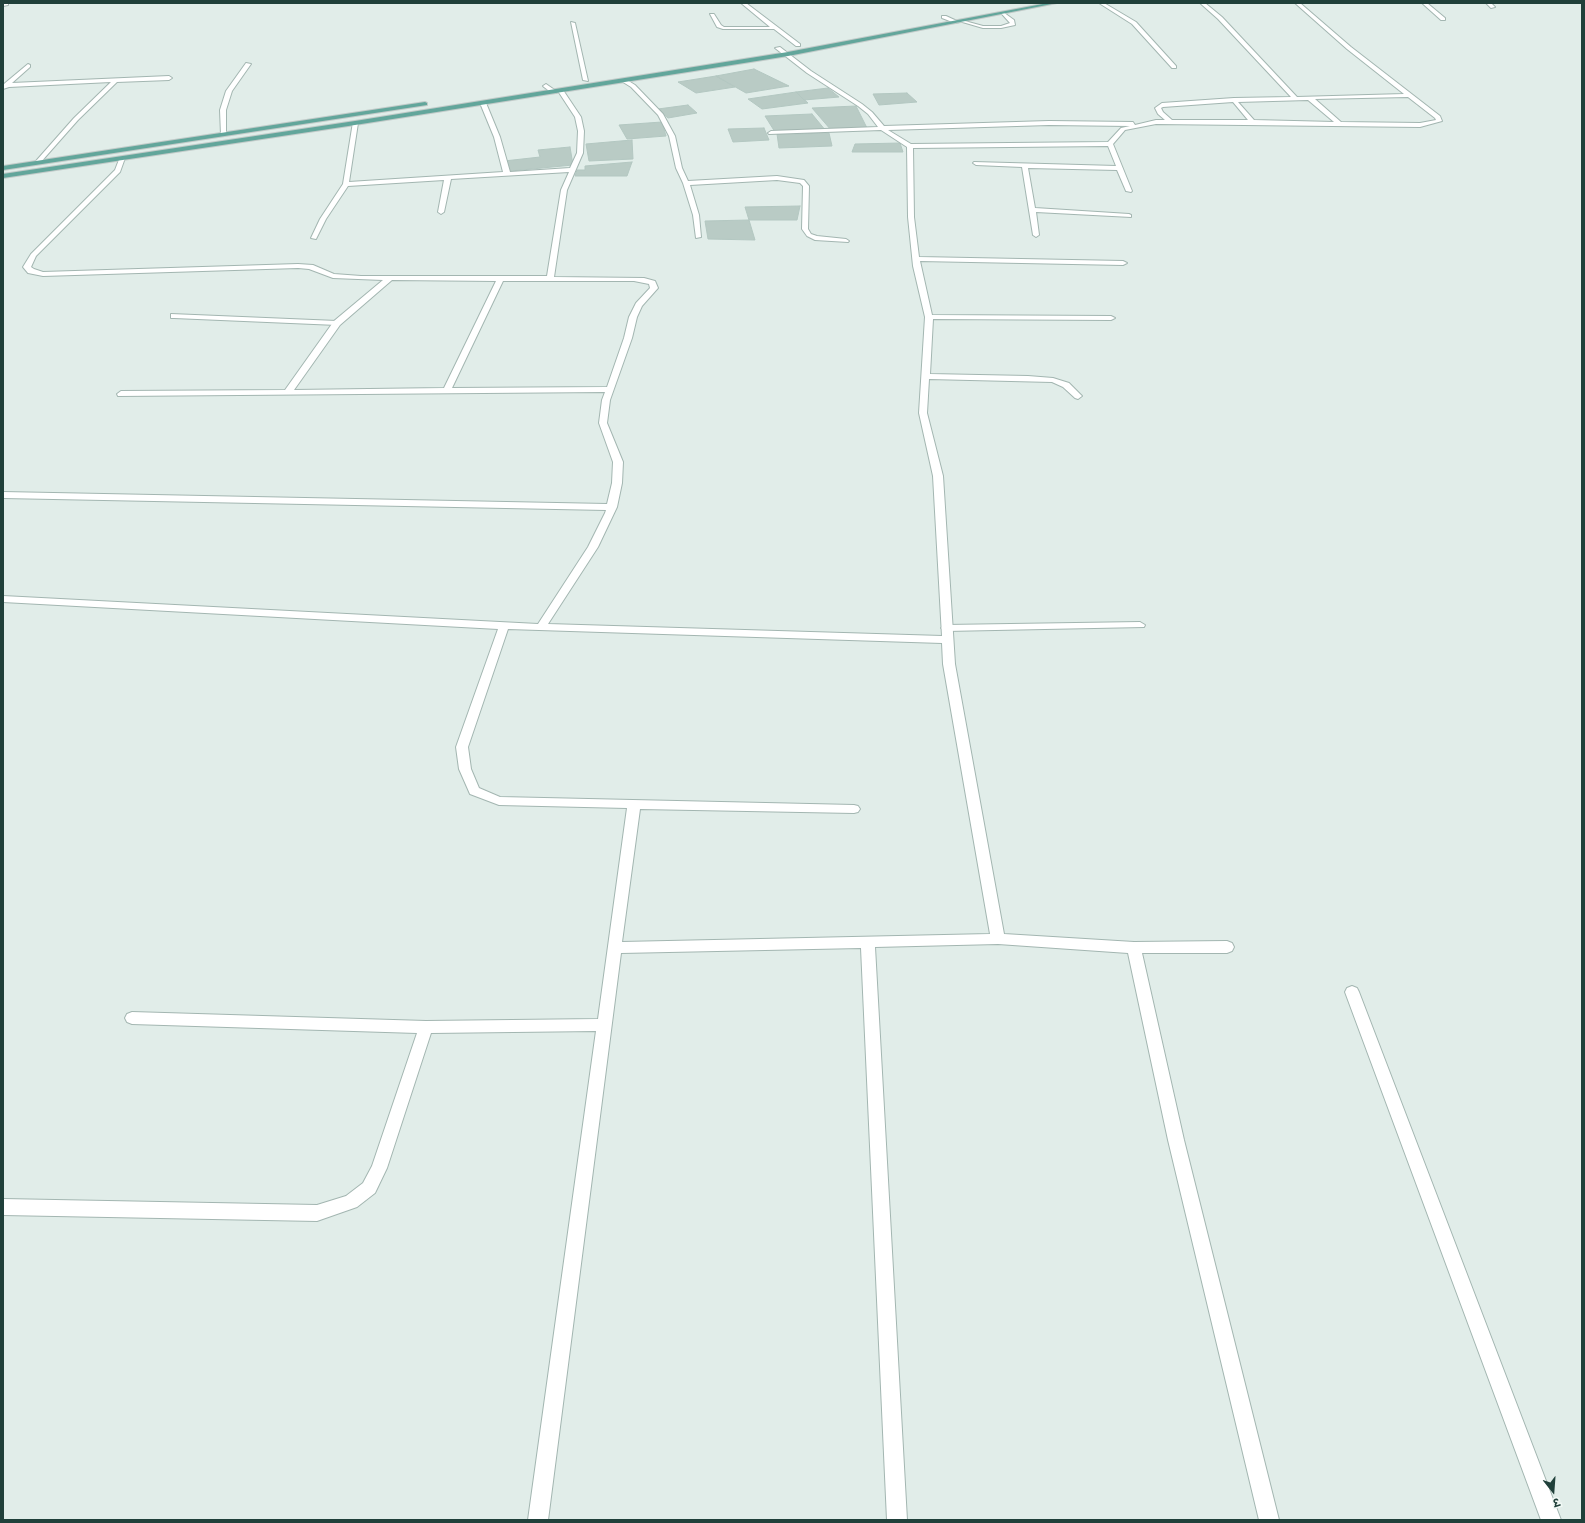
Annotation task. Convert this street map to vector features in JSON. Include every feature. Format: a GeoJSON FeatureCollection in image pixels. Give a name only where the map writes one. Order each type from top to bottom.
{"type":"FeatureCollection","features":[{"type":"Feature","properties":{"kind":"main road"},"geometry":{"type":"LineString","coordinates":[[3,176],[624,81],[788,54],[1055,3]]}},
{"type":"Feature","properties":{"kind":"main road"},"geometry":{"type":"LineString","coordinates":[[936,19],[955,15]]}},
{"type":"Feature","properties":{"kind":"main road"},"geometry":{"type":"LineString","coordinates":[[792,46],[806,43]]}},
{"type":"Feature","properties":{"kind":"main road"},"geometry":{"type":"LineString","coordinates":[[771,50],[785,47]]}},
{"type":"Feature","properties":{"kind":"main road"},"geometry":{"type":"LineString","coordinates":[[533,88],[733,56]]}},
{"type":"Feature","properties":{"kind":"main road"},"geometry":{"type":"LineString","coordinates":[[3,168],[435,103]]}},
{"type":"Feature","properties":{"kind":"street"},"geometry":{"type":"LineString","coordinates":[[743,3],[798,45]]}},
{"type":"Feature","properties":{"kind":"street"},"geometry":{"type":"LineString","coordinates":[[1101,3],[1134,23],[1174,67]]}},
{"type":"Feature","properties":{"kind":"street"},"geometry":{"type":"LineString","coordinates":[[1202,3],[1220,18],[1295,98]]}},
{"type":"Feature","properties":{"kind":"street"},"geometry":{"type":"LineString","coordinates":[[771,133],[1049,123],[1146,124],[1171,122],[1252,122],[1420,125],[1439,121],[1438,117],[1350,48],[1297,3]]}},
{"type":"Feature","properties":{"kind":"street"},"geometry":{"type":"LineString","coordinates":[[1424,3],[1443,20]]}},
{"type":"Feature","properties":{"kind":"street"},"geometry":{"type":"LineString","coordinates":[[1488,3],[1493,7]]}},
{"type":"Feature","properties":{"kind":"street"},"geometry":{"type":"LineString","coordinates":[[944,17],[983,27],[1000,27],[1013,24],[1012,21],[1003,13]]}},
{"type":"Feature","properties":{"kind":"street"},"geometry":{"type":"LineString","coordinates":[[712,15],[722,28],[775,28]]}},
{"type":"Feature","properties":{"kind":"street"},"geometry":{"type":"LineString","coordinates":[[573,23],[586,80]]}},
{"type":"Feature","properties":{"kind":"street"},"geometry":{"type":"LineString","coordinates":[[778,48],[788,54],[809,72],[870,113],[882,128],[910,146],[1110,144],[1123,129],[1146,124]]}},
{"type":"Feature","properties":{"kind":"street"},"geometry":{"type":"LineString","coordinates":[[223,134],[223,110],[229,91],[248,64]]}},
{"type":"Feature","properties":{"kind":"street"},"geometry":{"type":"LineString","coordinates":[[5,87],[28,66]]}},
{"type":"Feature","properties":{"kind":"street"},"geometry":{"type":"LineString","coordinates":[[5,87],[169,78]]}},
{"type":"Feature","properties":{"kind":"street"},"geometry":{"type":"LineString","coordinates":[[38,162],[76,119],[115,80]]}},
{"type":"Feature","properties":{"kind":"street"},"geometry":{"type":"LineString","coordinates":[[624,81],[633,86],[665,121],[672,136],[678,168],[686,183],[696,215],[698,237]]}},
{"type":"Feature","properties":{"kind":"street"},"geometry":{"type":"LineString","coordinates":[[546,86],[554,92]]}},
{"type":"Feature","properties":{"kind":"street"},"geometry":{"type":"LineString","coordinates":[[550,279],[564,190],[574,170],[580,153],[581,131],[578,117],[561,91]]}},
{"type":"Feature","properties":{"kind":"street"},"geometry":{"type":"LineString","coordinates":[[1171,122],[1160,113],[1158,108],[1162,105],[1234,100],[1411,95]]}},
{"type":"Feature","properties":{"kind":"street"},"geometry":{"type":"LineString","coordinates":[[1310,98],[1339,123]]}},
{"type":"Feature","properties":{"kind":"street"},"geometry":{"type":"LineString","coordinates":[[1234,100],[1252,122]]}},
{"type":"Feature","properties":{"kind":"street"},"geometry":{"type":"LineString","coordinates":[[483,103],[497,137],[506,174]]}},
{"type":"Feature","properties":{"kind":"street"},"geometry":{"type":"LineString","coordinates":[[314,238],[323,218],[346,184],[355,123]]}},
{"type":"Feature","properties":{"kind":"street"},"geometry":{"type":"LineString","coordinates":[[1110,144],[1129,191]]}},
{"type":"Feature","properties":{"kind":"street"},"geometry":{"type":"LineString","coordinates":[[910,146],[911,217],[916,259],[929,317],[923,413],[938,476],[950,672],[998,939]]}},
{"type":"Feature","properties":{"kind":"street"},"geometry":{"type":"LineString","coordinates":[[122,158],[118,171],[33,255],[27,267],[31,271],[43,274],[298,266],[310,267],[333,276],[390,278],[634,279],[652,283],[654,288],[639,305],[633,316],[628,338],[606,400],[603,423],[618,462],[617,484],[612,507],[593,548],[540,627]]}},
{"type":"Feature","properties":{"kind":"street"},"geometry":{"type":"LineString","coordinates":[[976,163],[1025,166],[1120,168]]}},
{"type":"Feature","properties":{"kind":"street"},"geometry":{"type":"LineString","coordinates":[[28,164],[31,172]]}},
{"type":"Feature","properties":{"kind":"street"},"geometry":{"type":"LineString","coordinates":[[1025,166],[1036,235]]}},
{"type":"Feature","properties":{"kind":"street"},"geometry":{"type":"LineString","coordinates":[[346,184],[574,170]]}},
{"type":"Feature","properties":{"kind":"street"},"geometry":{"type":"LineString","coordinates":[[441,212],[448,178]]}},
{"type":"Feature","properties":{"kind":"street"},"geometry":{"type":"LineString","coordinates":[[686,183],[777,178],[802,181],[806,186],[805,229],[809,235],[815,238],[846,241]]}},
{"type":"Feature","properties":{"kind":"street"},"geometry":{"type":"LineString","coordinates":[[1032,210],[1129,216]]}},
{"type":"Feature","properties":{"kind":"street"},"geometry":{"type":"LineString","coordinates":[[916,259],[1123,263]]}},
{"type":"Feature","properties":{"kind":"street"},"geometry":{"type":"LineString","coordinates":[[288,392],[337,323],[390,278]]}},
{"type":"Feature","properties":{"kind":"street"},"geometry":{"type":"LineString","coordinates":[[447,390],[500,278]]}},
{"type":"Feature","properties":{"kind":"street"},"geometry":{"type":"LineString","coordinates":[[174,316],[337,323]]}},
{"type":"Feature","properties":{"kind":"street"},"geometry":{"type":"LineString","coordinates":[[929,317],[1112,318]]}},
{"type":"Feature","properties":{"kind":"street"},"geometry":{"type":"LineString","coordinates":[[925,376],[1028,378],[1053,380],[1066,386],[1078,396]]}},
{"type":"Feature","properties":{"kind":"street"},"geometry":{"type":"LineString","coordinates":[[121,394],[610,389]]}},
{"type":"Feature","properties":{"kind":"street"},"geometry":{"type":"LineString","coordinates":[[3,495],[612,507]]}},
{"type":"Feature","properties":{"kind":"street"},"geometry":{"type":"LineString","coordinates":[[3,599],[540,627],[947,634],[1140,625]]}},
{"type":"Feature","properties":{"kind":"street"},"geometry":{"type":"LineString","coordinates":[[504,626],[462,747],[465,769],[474,791],[499,801],[854,810]]}},
{"type":"Feature","properties":{"kind":"street"},"geometry":{"type":"LineString","coordinates":[[538,1520],[616,948],[634,804]]}},
{"type":"Feature","properties":{"kind":"street"},"geometry":{"type":"LineString","coordinates":[[616,948],[998,939],[1134,948],[1227,947]]}},
{"type":"Feature","properties":{"kind":"street"},"geometry":{"type":"LineString","coordinates":[[868,942],[897,1520]]}},
{"type":"Feature","properties":{"kind":"street"},"geometry":{"type":"LineString","coordinates":[[1134,948],[1176,1140],[1269,1520]]}},
{"type":"Feature","properties":{"kind":"street"},"geometry":{"type":"LineString","coordinates":[[1352,992],[1551,1520]]}},
{"type":"Feature","properties":{"kind":"street"},"geometry":{"type":"LineString","coordinates":[[132,1018],[426,1026],[605,1025]]}},
{"type":"Feature","properties":{"kind":"street"},"geometry":{"type":"LineString","coordinates":[[3,1207],[317,1213],[351,1202],[369,1188],[379,1168],[426,1026]]}},
{"type":"Feature","properties":{"kind":"building"},"geometry":{"type":"Polygon","coordinates":[[[754,69],[789,86],[746,93],[716,76],[754,69]]]}},
{"type":"Feature","properties":{"kind":"building"},"geometry":{"type":"Polygon","coordinates":[[[716,76],[735,87],[696,93],[678,82],[716,76]]]}},
{"type":"Feature","properties":{"kind":"building"},"geometry":{"type":"Polygon","coordinates":[[[828,88],[839,97],[804,100],[796,92],[828,88]]]}},
{"type":"Feature","properties":{"kind":"building"},"geometry":{"type":"Polygon","coordinates":[[[796,92],[808,103],[762,109],[748,99],[796,92]]]}},
{"type":"Feature","properties":{"kind":"building"},"geometry":{"type":"Polygon","coordinates":[[[907,93],[917,102],[879,105],[873,94],[907,93]]]}},
{"type":"Feature","properties":{"kind":"building"},"geometry":{"type":"Polygon","coordinates":[[[688,105],[697,113],[668,118],[658,109],[688,105]]]}},
{"type":"Feature","properties":{"kind":"building"},"geometry":{"type":"Polygon","coordinates":[[[856,106],[867,128],[831,130],[812,108],[856,106]]]}},
{"type":"Feature","properties":{"kind":"building"},"geometry":{"type":"Polygon","coordinates":[[[812,114],[826,131],[775,132],[765,116],[812,114]]]}},
{"type":"Feature","properties":{"kind":"building"},"geometry":{"type":"Polygon","coordinates":[[[662,122],[666,136],[627,139],[619,125],[662,122]]]}},
{"type":"Feature","properties":{"kind":"building"},"geometry":{"type":"Polygon","coordinates":[[[764,128],[769,140],[733,142],[728,129],[764,128]]]}},
{"type":"Feature","properties":{"kind":"building"},"geometry":{"type":"Polygon","coordinates":[[[794,132],[795,134],[829,133],[832,146],[779,148],[777,134],[794,132]]]}},
{"type":"Feature","properties":{"kind":"building"},"geometry":{"type":"Polygon","coordinates":[[[632,140],[633,159],[589,161],[586,144],[632,140]]]}},
{"type":"Feature","properties":{"kind":"building"},"geometry":{"type":"Polygon","coordinates":[[[900,143],[903,152],[852,152],[855,144],[900,143]]]}},
{"type":"Feature","properties":{"kind":"building"},"geometry":{"type":"Polygon","coordinates":[[[570,147],[573,165],[511,171],[504,161],[540,157],[538,150],[570,147]]]}},
{"type":"Feature","properties":{"kind":"building"},"geometry":{"type":"Polygon","coordinates":[[[632,162],[627,176],[575,176],[577,170],[585,170],[585,166],[632,162]]]}},
{"type":"Feature","properties":{"kind":"building"},"geometry":{"type":"Polygon","coordinates":[[[800,206],[797,220],[749,220],[745,207],[800,206]]]}},
{"type":"Feature","properties":{"kind":"building"},"geometry":{"type":"Polygon","coordinates":[[[749,220],[755,240],[708,239],[705,221],[749,220]]]}}]}
